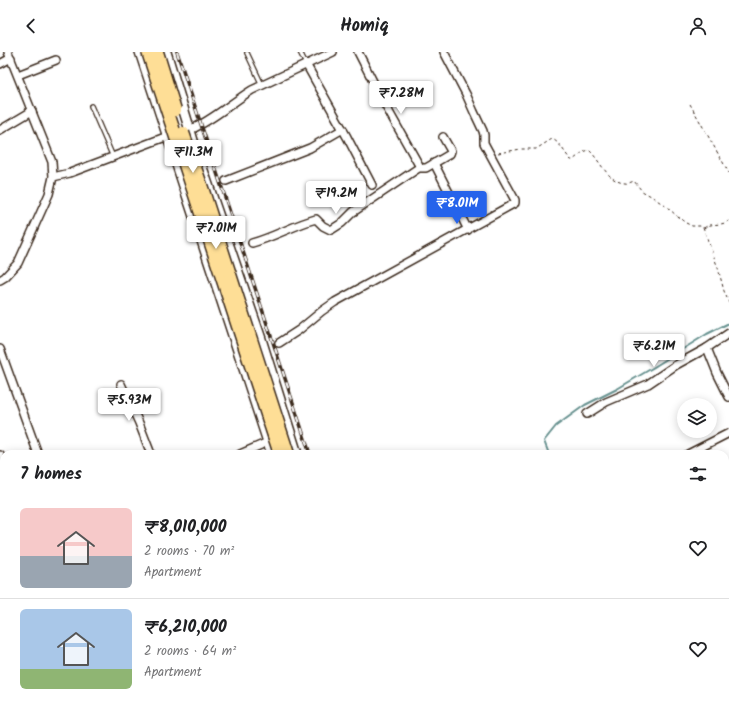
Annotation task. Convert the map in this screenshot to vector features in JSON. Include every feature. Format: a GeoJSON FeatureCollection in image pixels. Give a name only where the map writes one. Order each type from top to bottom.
{"type":"FeatureCollection","features":[{"type":"Feature","properties":{"kind":"highway"},"geometry":{"type":"LineString","coordinates":[[148,52],[279,450]]}},
{"type":"Feature","properties":{"kind":"highway"},"geometry":{"type":"LineString","coordinates":[[157,52],[287,450]]}},
{"type":"Feature","properties":{"kind":"street"},"geometry":{"type":"LineString","coordinates":[[140,52],[271,450]]}},
{"type":"Feature","properties":{"kind":"street"},"geometry":{"type":"LineString","coordinates":[[166,52],[200,161],[261,339],[296,450]]}},
{"type":"Feature","properties":{"kind":"street"},"geometry":{"type":"LineString","coordinates":[[190,130],[206,123],[240,98],[262,85],[333,52]]}},
{"type":"Feature","properties":{"kind":"street"},"geometry":{"type":"LineString","coordinates":[[358,52],[384,103],[420,167]]}},
{"type":"Feature","properties":{"kind":"street"},"geometry":{"type":"LineString","coordinates":[[279,343],[299,330],[335,302],[515,203],[515,200],[490,155],[484,142],[483,131],[444,52]]}},
{"type":"Feature","properties":{"kind":"street"},"geometry":{"type":"LineString","coordinates":[[0,64],[10,55],[52,162],[53,177],[49,194],[18,263],[5,278],[0,280]]}},
{"type":"Feature","properties":{"kind":"street"},"geometry":{"type":"LineString","coordinates":[[18,75],[56,60]]}},
{"type":"Feature","properties":{"kind":"street"},"geometry":{"type":"LineString","coordinates":[[306,64],[372,184]]}},
{"type":"Feature","properties":{"kind":"street"},"geometry":{"type":"LineString","coordinates":[[0,130],[32,111]]}},
{"type":"Feature","properties":{"kind":"street"},"geometry":{"type":"LineString","coordinates":[[226,181],[310,148],[343,129]]}},
{"type":"Feature","properties":{"kind":"street"},"geometry":{"type":"LineString","coordinates":[[53,177],[70,173],[168,136]]}},
{"type":"Feature","properties":{"kind":"street"},"geometry":{"type":"LineString","coordinates":[[252,243],[270,237],[303,222],[316,219],[323,226],[331,230],[342,223],[352,212],[420,167],[424,169],[450,153],[444,137]]}},
{"type":"Feature","properties":{"kind":"street"},"geometry":{"type":"LineString","coordinates":[[178,168],[200,161]]}},
{"type":"Feature","properties":{"kind":"street"},"geometry":{"type":"LineString","coordinates":[[434,163],[468,230]]}},
{"type":"Feature","properties":{"kind":"street"},"geometry":{"type":"LineString","coordinates":[[587,414],[606,402],[648,384],[729,333]]}},
{"type":"Feature","properties":{"kind":"street"},"geometry":{"type":"LineString","coordinates":[[707,348],[729,397]]}},
{"type":"Feature","properties":{"kind":"street"},"geometry":{"type":"LineString","coordinates":[[0,349],[37,450]]}},
{"type":"Feature","properties":{"kind":"street"},"geometry":{"type":"LineString","coordinates":[[121,384],[149,450]]}},
{"type":"Feature","properties":{"kind":"street"},"geometry":{"type":"LineString","coordinates":[[696,450],[729,433]]}},
{"type":"Feature","properties":{"kind":"street"},"geometry":{"type":"LineString","coordinates":[[249,450],[268,442]]}},
{"type":"Feature","properties":{"kind":"lane"},"geometry":{"type":"LineString","coordinates":[[300,52],[306,64]]}},
{"type":"Feature","properties":{"kind":"lane"},"geometry":{"type":"LineString","coordinates":[[247,53],[262,85]]}},
{"type":"Feature","properties":{"kind":"lane"},"geometry":{"type":"LineString","coordinates":[[91,106],[113,157]]}},
{"type":"Feature","properties":{"kind":"path"},"geometry":{"type":"LineString","coordinates":[[690,104],[729,173]]}},
{"type":"Feature","properties":{"kind":"path"},"geometry":{"type":"LineString","coordinates":[[490,155],[521,149],[536,149],[552,139],[558,143],[571,161],[589,150],[608,174],[614,179],[626,184],[635,182],[642,192],[651,196],[692,226],[702,226],[704,228],[707,226],[723,224],[729,221]]}},
{"type":"Feature","properties":{"kind":"path"},"geometry":{"type":"LineString","coordinates":[[704,228],[729,303]]}},
{"type":"Feature","properties":{"kind":"waterway"},"geometry":{"type":"LineString","coordinates":[[547,450],[544,441],[556,426],[585,405],[617,389],[707,334],[729,323]]}},
{"type":"Feature","properties":{"kind":"railway"},"geometry":{"type":"LineString","coordinates":[[177,52],[309,450]]}}]}
